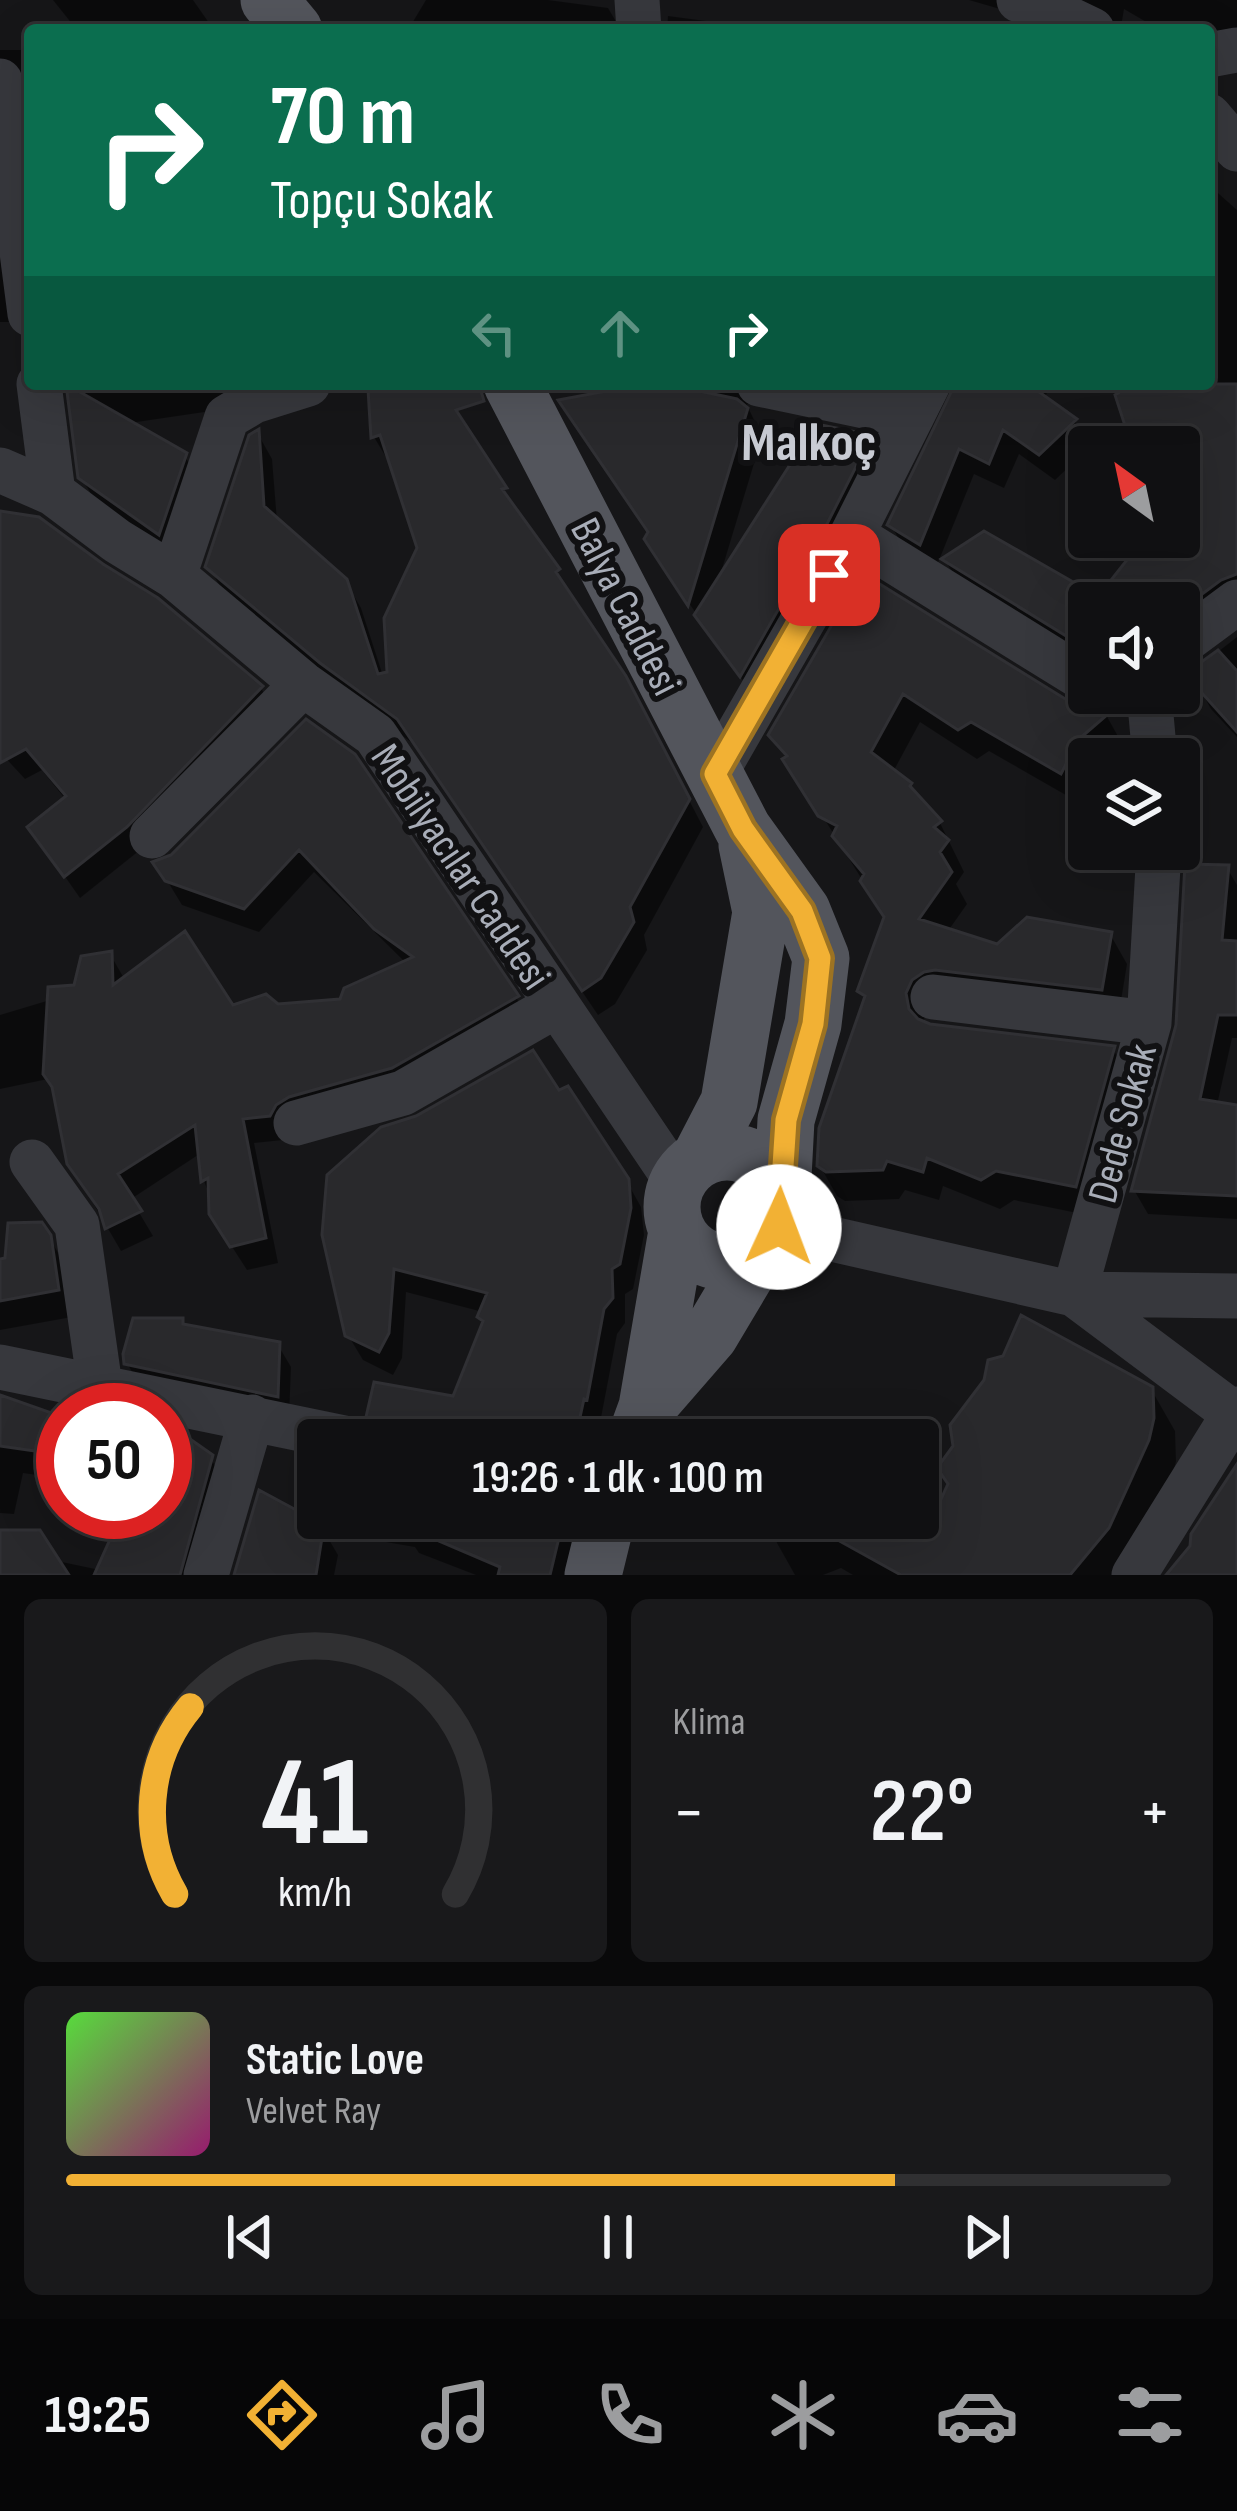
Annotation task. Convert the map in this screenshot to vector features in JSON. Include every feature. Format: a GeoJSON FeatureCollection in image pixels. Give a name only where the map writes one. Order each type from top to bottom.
{"type":"FeatureCollection","features":[{"type":"Feature","properties":{"kind":"main road"},"geometry":{"type":"LineString","coordinates":[[269,0],[289,24]]}},
{"type":"Feature","properties":{"kind":"main road","name":"Balya Caddesi"},"geometry":{"type":"LineString","coordinates":[[515,390],[743,829],[802,911],[820,958],[813,1024],[786,1120],[773,1225],[710,1336],[644,1419]]}},
{"type":"Feature","properties":{"kind":"main road","name":"Balya Caddesi"},"geometry":{"type":"LineString","coordinates":[[642,1419],[685,1190],[728,1102],[761,911],[743,829]]}},
{"type":"Feature","properties":{"kind":"main road"},"geometry":{"type":"LineString","coordinates":[[734,1151],[752,1157],[766,1167],[773,1225],[730,1262],[713,1260],[686,1244],[685,1190],[734,1151]]}},
{"type":"Feature","properties":{"kind":"main road"},"geometry":{"type":"LineString","coordinates":[[593,1575],[602,1539]]}},
{"type":"Feature","properties":{"kind":"street"},"geometry":{"type":"LineString","coordinates":[[1018,0],[1079,24]]}},
{"type":"Feature","properties":{"kind":"street"},"geometry":{"type":"LineString","coordinates":[[0,81],[24,267]]}},
{"type":"Feature","properties":{"kind":"street"},"geometry":{"type":"LineString","coordinates":[[1215,123],[1237,149]]}},
{"type":"Feature","properties":{"kind":"street"},"geometry":{"type":"LineString","coordinates":[[40,390],[53,493]]}},
{"type":"Feature","properties":{"kind":"street"},"geometry":{"type":"LineString","coordinates":[[174,576],[227,417],[254,401],[289,390]]}},
{"type":"Feature","properties":{"kind":"street"},"geometry":{"type":"LineString","coordinates":[[715,774],[852,535],[920,400],[819,390]]}},
{"type":"Feature","properties":{"kind":"street","name":"Mobilyacılar Caddesi"},"geometry":{"type":"LineString","coordinates":[[0,470],[53,493],[174,576],[303,684],[375,735],[685,1190]]}},
{"type":"Feature","properties":{"kind":"street"},"geometry":{"type":"LineString","coordinates":[[852,535],[1068,669]]}},
{"type":"Feature","properties":{"kind":"street"},"geometry":{"type":"LineString","coordinates":[[1200,629],[1237,602]]}},
{"type":"Feature","properties":{"kind":"street"},"geometry":{"type":"LineString","coordinates":[[152,836],[303,684]]}},
{"type":"Feature","properties":{"kind":"street"},"geometry":{"type":"LineString","coordinates":[[1149,1023],[1158,870]]}},
{"type":"Feature","properties":{"kind":"street","name":"Dede Sokak"},"geometry":{"type":"LineString","coordinates":[[933,997],[1149,1023],[1074,1294]]}},
{"type":"Feature","properties":{"kind":"street"},"geometry":{"type":"LineString","coordinates":[[296,1123],[403,1093],[557,1005]]}},
{"type":"Feature","properties":{"kind":"street"},"geometry":{"type":"LineString","coordinates":[[32,1162],[77,1225],[100,1383]]}},
{"type":"Feature","properties":{"kind":"street"},"geometry":{"type":"LineString","coordinates":[[773,1225],[1074,1294],[1237,1296]]}},
{"type":"Feature","properties":{"kind":"street"},"geometry":{"type":"LineString","coordinates":[[1074,1294],[1235,1413],[1134,1575]]}},
{"type":"Feature","properties":{"kind":"street"},"geometry":{"type":"LineString","coordinates":[[0,1367],[84,1383]]}},
{"type":"Feature","properties":{"kind":"street"},"geometry":{"type":"LineString","coordinates":[[192,1405],[297,1427]]}},
{"type":"Feature","properties":{"kind":"street"},"geometry":{"type":"LineString","coordinates":[[206,1575],[252,1417]]}},
{"type":"Feature","properties":{"kind":"building"},"geometry":{"type":"Polygon","coordinates":[[[1215,384],[1237,384],[1237,574],[1200,596],[1200,582],[1110,582],[1128,558],[1200,558],[1200,426],[1125,426],[1115,395],[1123,390],[1215,390],[1215,384]]]}},
{"type":"Feature","properties":{"kind":"building"},"geometry":{"type":"Polygon","coordinates":[[[67,390],[77,390],[187,453],[159,535],[78,478],[67,390]]]}},
{"type":"Feature","properties":{"kind":"building"},"geometry":{"type":"Polygon","coordinates":[[[368,390],[481,390],[484,401],[456,410],[507,488],[502,489],[560,569],[556,572],[626,676],[690,799],[630,907],[634,922],[601,978],[582,991],[397,719],[320,663],[205,567],[249,435],[259,429],[264,506],[347,579],[378,674],[387,672],[384,618],[417,548],[380,435],[371,438],[368,390]]]}},
{"type":"Feature","properties":{"kind":"building"},"geometry":{"type":"Polygon","coordinates":[[[612,390],[695,390],[737,399],[748,408],[688,606],[644,539],[648,532],[558,400],[612,390]]]}},
{"type":"Feature","properties":{"kind":"building"},"geometry":{"type":"Polygon","coordinates":[[[952,390],[1036,390],[1077,419],[1039,455],[1003,430],[989,464],[959,449],[920,545],[887,525],[952,390]]]}},
{"type":"Feature","properties":{"kind":"building"},"geometry":{"type":"Polygon","coordinates":[[[816,424],[872,435],[740,677],[694,615],[816,424]]]}},
{"type":"Feature","properties":{"kind":"building"},"geometry":{"type":"Polygon","coordinates":[[[0,511],[39,517],[158,598],[263,686],[127,827],[64,877],[27,827],[66,796],[26,749],[0,763],[0,511]]]}},
{"type":"Feature","properties":{"kind":"building"},"geometry":{"type":"Polygon","coordinates":[[[984,531],[1073,582],[1068,582],[1068,637],[941,559],[984,531]]]}},
{"type":"Feature","properties":{"kind":"building"},"geometry":{"type":"Polygon","coordinates":[[[862,573],[1068,701],[1068,714],[1108,714],[1080,738],[1068,738],[1068,760],[1061,774],[971,722],[958,730],[903,694],[871,752],[912,783],[942,821],[934,827],[949,840],[940,852],[952,872],[919,919],[997,944],[1027,917],[1112,932],[1102,990],[935,970],[912,980],[906,993],[909,1009],[930,1024],[1115,1046],[1076,1187],[996,1171],[981,1180],[927,1158],[923,1172],[887,1161],[883,1170],[826,1172],[817,1166],[819,1128],[865,996],[857,991],[884,917],[860,881],[864,874],[832,836],[837,826],[818,816],[782,759],[787,756],[768,735],[862,573]]]}},
{"type":"Feature","properties":{"kind":"building"},"geometry":{"type":"Polygon","coordinates":[[[1218,650],[1237,671],[1237,732],[1200,691],[1200,663],[1218,650]]]}},
{"type":"Feature","properties":{"kind":"building"},"geometry":{"type":"Polygon","coordinates":[[[306,719],[355,754],[519,996],[392,1068],[289,1097],[270,1116],[243,1119],[266,1238],[230,1247],[209,1214],[208,1178],[201,1182],[195,1125],[118,1174],[142,1211],[105,1229],[99,1209],[67,1164],[52,1087],[43,1074],[48,987],[74,985],[81,956],[112,951],[113,985],[185,931],[233,1005],[266,994],[278,1004],[340,999],[344,988],[413,957],[374,929],[299,850],[244,909],[165,881],[152,862],[171,855],[306,719]]]}},
{"type":"Feature","properties":{"kind":"building"},"geometry":{"type":"Polygon","coordinates":[[[1200,864],[1229,865],[1222,940],[1237,941],[1237,1015],[1218,1015],[1200,1099],[1237,1105],[1237,1196],[1131,1191],[1176,1025],[1185,870],[1200,870],[1200,864]]]}},
{"type":"Feature","properties":{"kind":"building"},"geometry":{"type":"Polygon","coordinates":[[[533,1050],[559,1090],[568,1086],[629,1179],[631,1208],[620,1264],[612,1269],[613,1298],[604,1309],[580,1419],[366,1417],[374,1382],[453,1396],[483,1321],[477,1317],[487,1293],[394,1269],[389,1333],[379,1352],[345,1336],[322,1235],[327,1175],[381,1127],[416,1116],[533,1050]]]}},
{"type":"Feature","properties":{"kind":"building"},"geometry":{"type":"Polygon","coordinates":[[[42,1222],[51,1235],[59,1290],[0,1301],[0,1259],[5,1258],[8,1223],[42,1222]]]}},
{"type":"Feature","properties":{"kind":"building"},"geometry":{"type":"Polygon","coordinates":[[[1021,1315],[1153,1387],[1149,1440],[1109,1528],[1070,1575],[901,1575],[836,1539],[939,1539],[939,1504],[948,1484],[939,1465],[953,1446],[950,1425],[984,1380],[988,1360],[1003,1356],[1021,1315]]]}},
{"type":"Feature","properties":{"kind":"building"},"geometry":{"type":"Polygon","coordinates":[[[133,1318],[183,1318],[183,1324],[280,1342],[278,1397],[124,1364],[133,1318]]]}},
{"type":"Feature","properties":{"kind":"building"},"geometry":{"type":"Polygon","coordinates":[[[0,1395],[36,1408],[36,1451],[0,1446],[0,1395]]]}},
{"type":"Feature","properties":{"kind":"building"},"geometry":{"type":"Polygon","coordinates":[[[192,1440],[213,1455],[192,1531],[192,1440]]]}},
{"type":"Feature","properties":{"kind":"building"},"geometry":{"type":"Polygon","coordinates":[[[1237,1464],[1237,1575],[1166,1575],[1190,1546],[1191,1534],[1237,1464]]]}},
{"type":"Feature","properties":{"kind":"building"},"geometry":{"type":"Polygon","coordinates":[[[259,1490],[297,1510],[297,1539],[322,1539],[316,1575],[234,1575],[259,1490]]]}},
{"type":"Feature","properties":{"kind":"building"},"geometry":{"type":"Polygon","coordinates":[[[0,1530],[36,1530],[36,1539],[46,1539],[69,1575],[0,1575],[0,1530]]]}},
{"type":"Feature","properties":{"kind":"building"},"geometry":{"type":"Polygon","coordinates":[[[110,1539],[190,1539],[180,1575],[94,1575],[110,1539]]]}},
{"type":"Feature","properties":{"kind":"building"},"geometry":{"type":"Polygon","coordinates":[[[434,1539],[559,1539],[550,1575],[498,1575],[500,1567],[434,1539]]]}},
{"type":"Feature","properties":{"kind":"district","name":"Malkoç"},"geometry":{"type":"Point","coordinates":[809,441]}},
{"type":"Feature","properties":{"kind":"route"},"geometry":{"type":"LineString","coordinates":[[779,1227],[786,1120],[813,1024],[820,958],[802,911],[743,829],[715,774],[829,575]]}}]}
